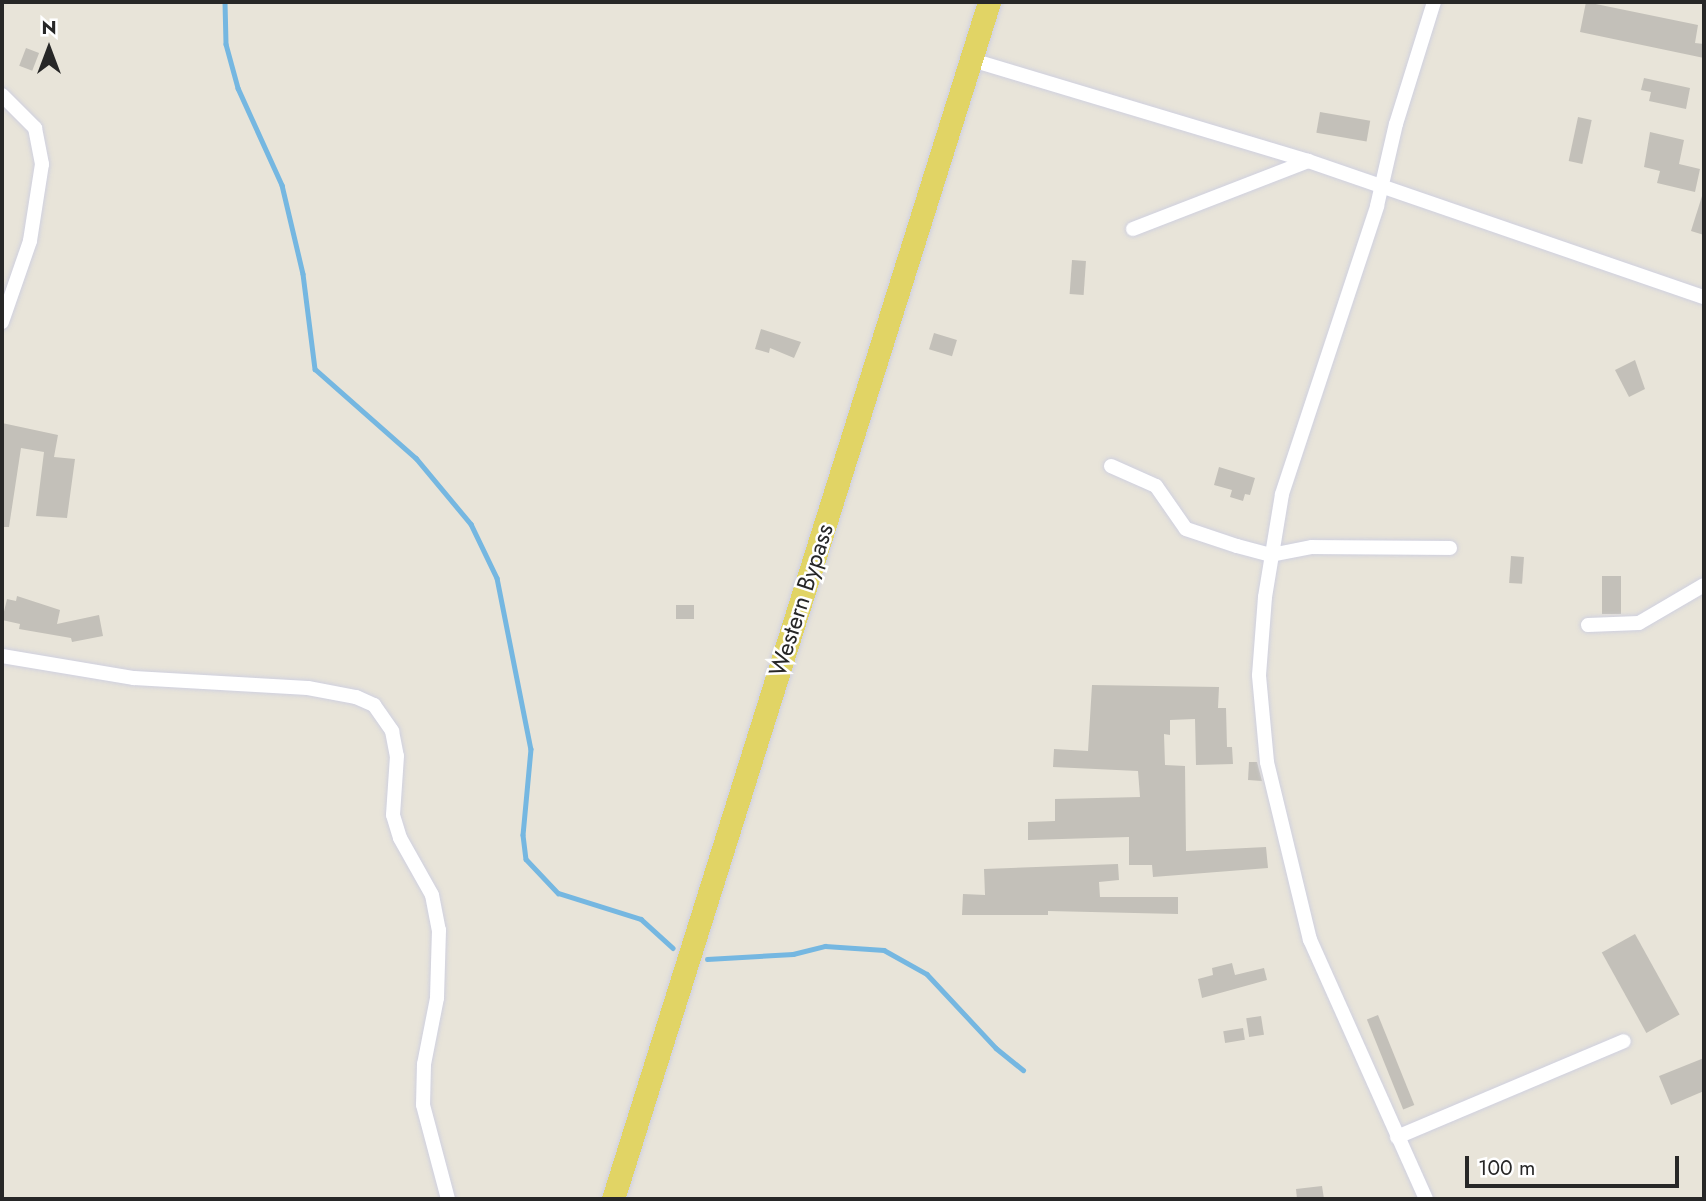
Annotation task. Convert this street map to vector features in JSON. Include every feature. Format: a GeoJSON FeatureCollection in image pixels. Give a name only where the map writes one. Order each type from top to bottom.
{"type":"FeatureCollection","features":[{"type":"Feature","properties":{"kind":"main road","name":"Western Bypass"},"geometry":{"type":"LineString","coordinates":[[613,1199],[989,2]]}},
{"type":"Feature","properties":{"kind":"street"},"geometry":{"type":"LineString","coordinates":[[1426,1199],[1310,940],[1267,762],[1259,675],[1272,555],[1282,494],[1317,396],[1434,2]]}},
{"type":"Feature","properties":{"kind":"street"},"geometry":{"type":"LineString","coordinates":[[972,60],[1308,161],[1380,188],[1704,297]]}},
{"type":"Feature","properties":{"kind":"street"},"geometry":{"type":"LineString","coordinates":[[2,95],[36,128],[42,164],[30,241],[2,322]]}},
{"type":"Feature","properties":{"kind":"street"},"geometry":{"type":"LineString","coordinates":[[1133,229],[1308,161]]}},
{"type":"Feature","properties":{"kind":"street"},"geometry":{"type":"LineString","coordinates":[[1111,466],[1156,486],[1169,497],[1186,529],[1272,555],[1312,547],[1450,548]]}},
{"type":"Feature","properties":{"kind":"street"},"geometry":{"type":"LineString","coordinates":[[1588,625],[1639,623],[1704,585]]}},
{"type":"Feature","properties":{"kind":"street"},"geometry":{"type":"LineString","coordinates":[[2,656],[134,678],[308,688],[356,696],[374,705],[392,731],[397,756],[393,815],[400,838],[432,895],[439,930],[437,998],[424,1063],[423,1105],[448,1199]]}},
{"type":"Feature","properties":{"kind":"street"},"geometry":{"type":"LineString","coordinates":[[1397,1137],[1624,1041]]}},
{"type":"Feature","properties":{"kind":"building"},"geometry":{"type":"Polygon","coordinates":[[[1586,2],[1698,25],[1695,43],[1704,44],[1704,58],[1580,32],[1586,2]]]}},
{"type":"Feature","properties":{"kind":"building"},"geometry":{"type":"Polygon","coordinates":[[[26,48],[39,53],[32,71],[19,66],[26,48]]]}},
{"type":"Feature","properties":{"kind":"building"},"geometry":{"type":"Polygon","coordinates":[[[1644,78],[1690,88],[1686,109],[1649,101],[1651,92],[1641,90],[1644,78]]]}},
{"type":"Feature","properties":{"kind":"building"},"geometry":{"type":"Polygon","coordinates":[[[1320,112],[1370,121],[1367,142],[1316,133],[1320,112]]]}},
{"type":"Feature","properties":{"kind":"building"},"geometry":{"type":"Polygon","coordinates":[[[1578,117],[1592,120],[1582,164],[1569,161],[1578,117]]]}},
{"type":"Feature","properties":{"kind":"building"},"geometry":{"type":"Polygon","coordinates":[[[1650,132],[1684,140],[1679,164],[1700,169],[1695,192],[1657,183],[1660,171],[1644,167],[1650,132]]]}},
{"type":"Feature","properties":{"kind":"building"},"geometry":{"type":"Polygon","coordinates":[[[1704,196],[1704,235],[1691,231],[1704,196]]]}},
{"type":"Feature","properties":{"kind":"building"},"geometry":{"type":"Polygon","coordinates":[[[1072,260],[1086,261],[1084,295],[1070,294],[1072,260]]]}},
{"type":"Feature","properties":{"kind":"building"},"geometry":{"type":"Polygon","coordinates":[[[761,329],[801,342],[794,358],[770,348],[769,353],[755,349],[761,329]]]}},
{"type":"Feature","properties":{"kind":"building"},"geometry":{"type":"Polygon","coordinates":[[[934,333],[957,340],[952,356],[929,349],[934,333]]]}},
{"type":"Feature","properties":{"kind":"building"},"geometry":{"type":"Polygon","coordinates":[[[1635,360],[1645,389],[1629,397],[1615,370],[1635,360]]]}},
{"type":"Feature","properties":{"kind":"building"},"geometry":{"type":"Polygon","coordinates":[[[2,423],[58,435],[54,457],[75,459],[67,518],[36,516],[44,452],[21,448],[9,527],[2,527],[2,423]]]}},
{"type":"Feature","properties":{"kind":"building"},"geometry":{"type":"Polygon","coordinates":[[[1219,467],[1255,478],[1250,495],[1245,494],[1243,501],[1230,497],[1232,490],[1214,485],[1219,467]]]}},
{"type":"Feature","properties":{"kind":"building"},"geometry":{"type":"Polygon","coordinates":[[[1511,556],[1524,557],[1522,584],[1509,583],[1511,556]]]}},
{"type":"Feature","properties":{"kind":"building"},"geometry":{"type":"Polygon","coordinates":[[[1602,576],[1621,576],[1621,614],[1602,614],[1602,576]]]}},
{"type":"Feature","properties":{"kind":"building"},"geometry":{"type":"Polygon","coordinates":[[[17,596],[60,610],[57,624],[99,615],[103,636],[72,642],[71,638],[19,629],[20,624],[2,620],[7,599],[16,601],[17,596]]]}},
{"type":"Feature","properties":{"kind":"building"},"geometry":{"type":"Polygon","coordinates":[[[676,605],[694,605],[694,619],[676,619],[676,605]]]}},
{"type":"Feature","properties":{"kind":"building"},"geometry":{"type":"Polygon","coordinates":[[[1092,685],[1219,687],[1218,708],[1226,708],[1227,747],[1232,747],[1233,764],[1196,765],[1195,719],[1170,720],[1170,735],[1164,734],[1165,765],[1185,766],[1186,851],[1266,847],[1268,868],[1153,877],[1152,865],[1129,865],[1129,837],[1028,840],[1028,822],[1055,821],[1055,799],[1140,797],[1138,771],[1053,767],[1054,749],[1088,751],[1092,685]]]}},
{"type":"Feature","properties":{"kind":"building"},"geometry":{"type":"Polygon","coordinates":[[[1249,762],[1257,762],[1262,781],[1248,780],[1249,762]]]}},
{"type":"Feature","properties":{"kind":"building"},"geometry":{"type":"Polygon","coordinates":[[[1118,864],[1119,880],[1099,882],[1100,897],[1178,897],[1178,914],[1048,911],[1048,915],[962,915],[963,894],[985,895],[984,869],[1118,864]]]}},
{"type":"Feature","properties":{"kind":"building"},"geometry":{"type":"Polygon","coordinates":[[[1635,934],[1680,1014],[1646,1033],[1602,952],[1635,934]]]}},
{"type":"Feature","properties":{"kind":"building"},"geometry":{"type":"Polygon","coordinates":[[[1232,963],[1235,975],[1264,968],[1267,980],[1202,998],[1198,979],[1213,975],[1212,968],[1232,963]]]}},
{"type":"Feature","properties":{"kind":"building"},"geometry":{"type":"Polygon","coordinates":[[[1378,1015],[1414,1105],[1403,1109],[1367,1019],[1378,1015]]]}},
{"type":"Feature","properties":{"kind":"building"},"geometry":{"type":"Polygon","coordinates":[[[1261,1016],[1264,1035],[1249,1037],[1246,1018],[1261,1016]]]}},
{"type":"Feature","properties":{"kind":"building"},"geometry":{"type":"Polygon","coordinates":[[[1243,1028],[1245,1040],[1225,1043],[1223,1031],[1243,1028]]]}},
{"type":"Feature","properties":{"kind":"building"},"geometry":{"type":"Polygon","coordinates":[[[1704,1058],[1704,1091],[1671,1105],[1659,1076],[1704,1058]]]}},
{"type":"Feature","properties":{"kind":"building"},"geometry":{"type":"Polygon","coordinates":[[[1322,1186],[1324,1199],[1297,1199],[1296,1189],[1322,1186]]]}},
{"type":"Feature","properties":{"kind":"waterway"},"geometry":{"type":"LineString","coordinates":[[225,2],[226,44],[238,88],[282,185],[303,274],[315,369],[416,458],[471,524],[497,578],[531,749],[523,835],[526,859],[558,893],[641,919],[673,948]]}},
{"type":"Feature","properties":{"kind":"waterway"},"geometry":{"type":"LineString","coordinates":[[707,959],[793,954],[825,946],[884,950],[927,974],[996,1048],[1023,1070]]}}]}
